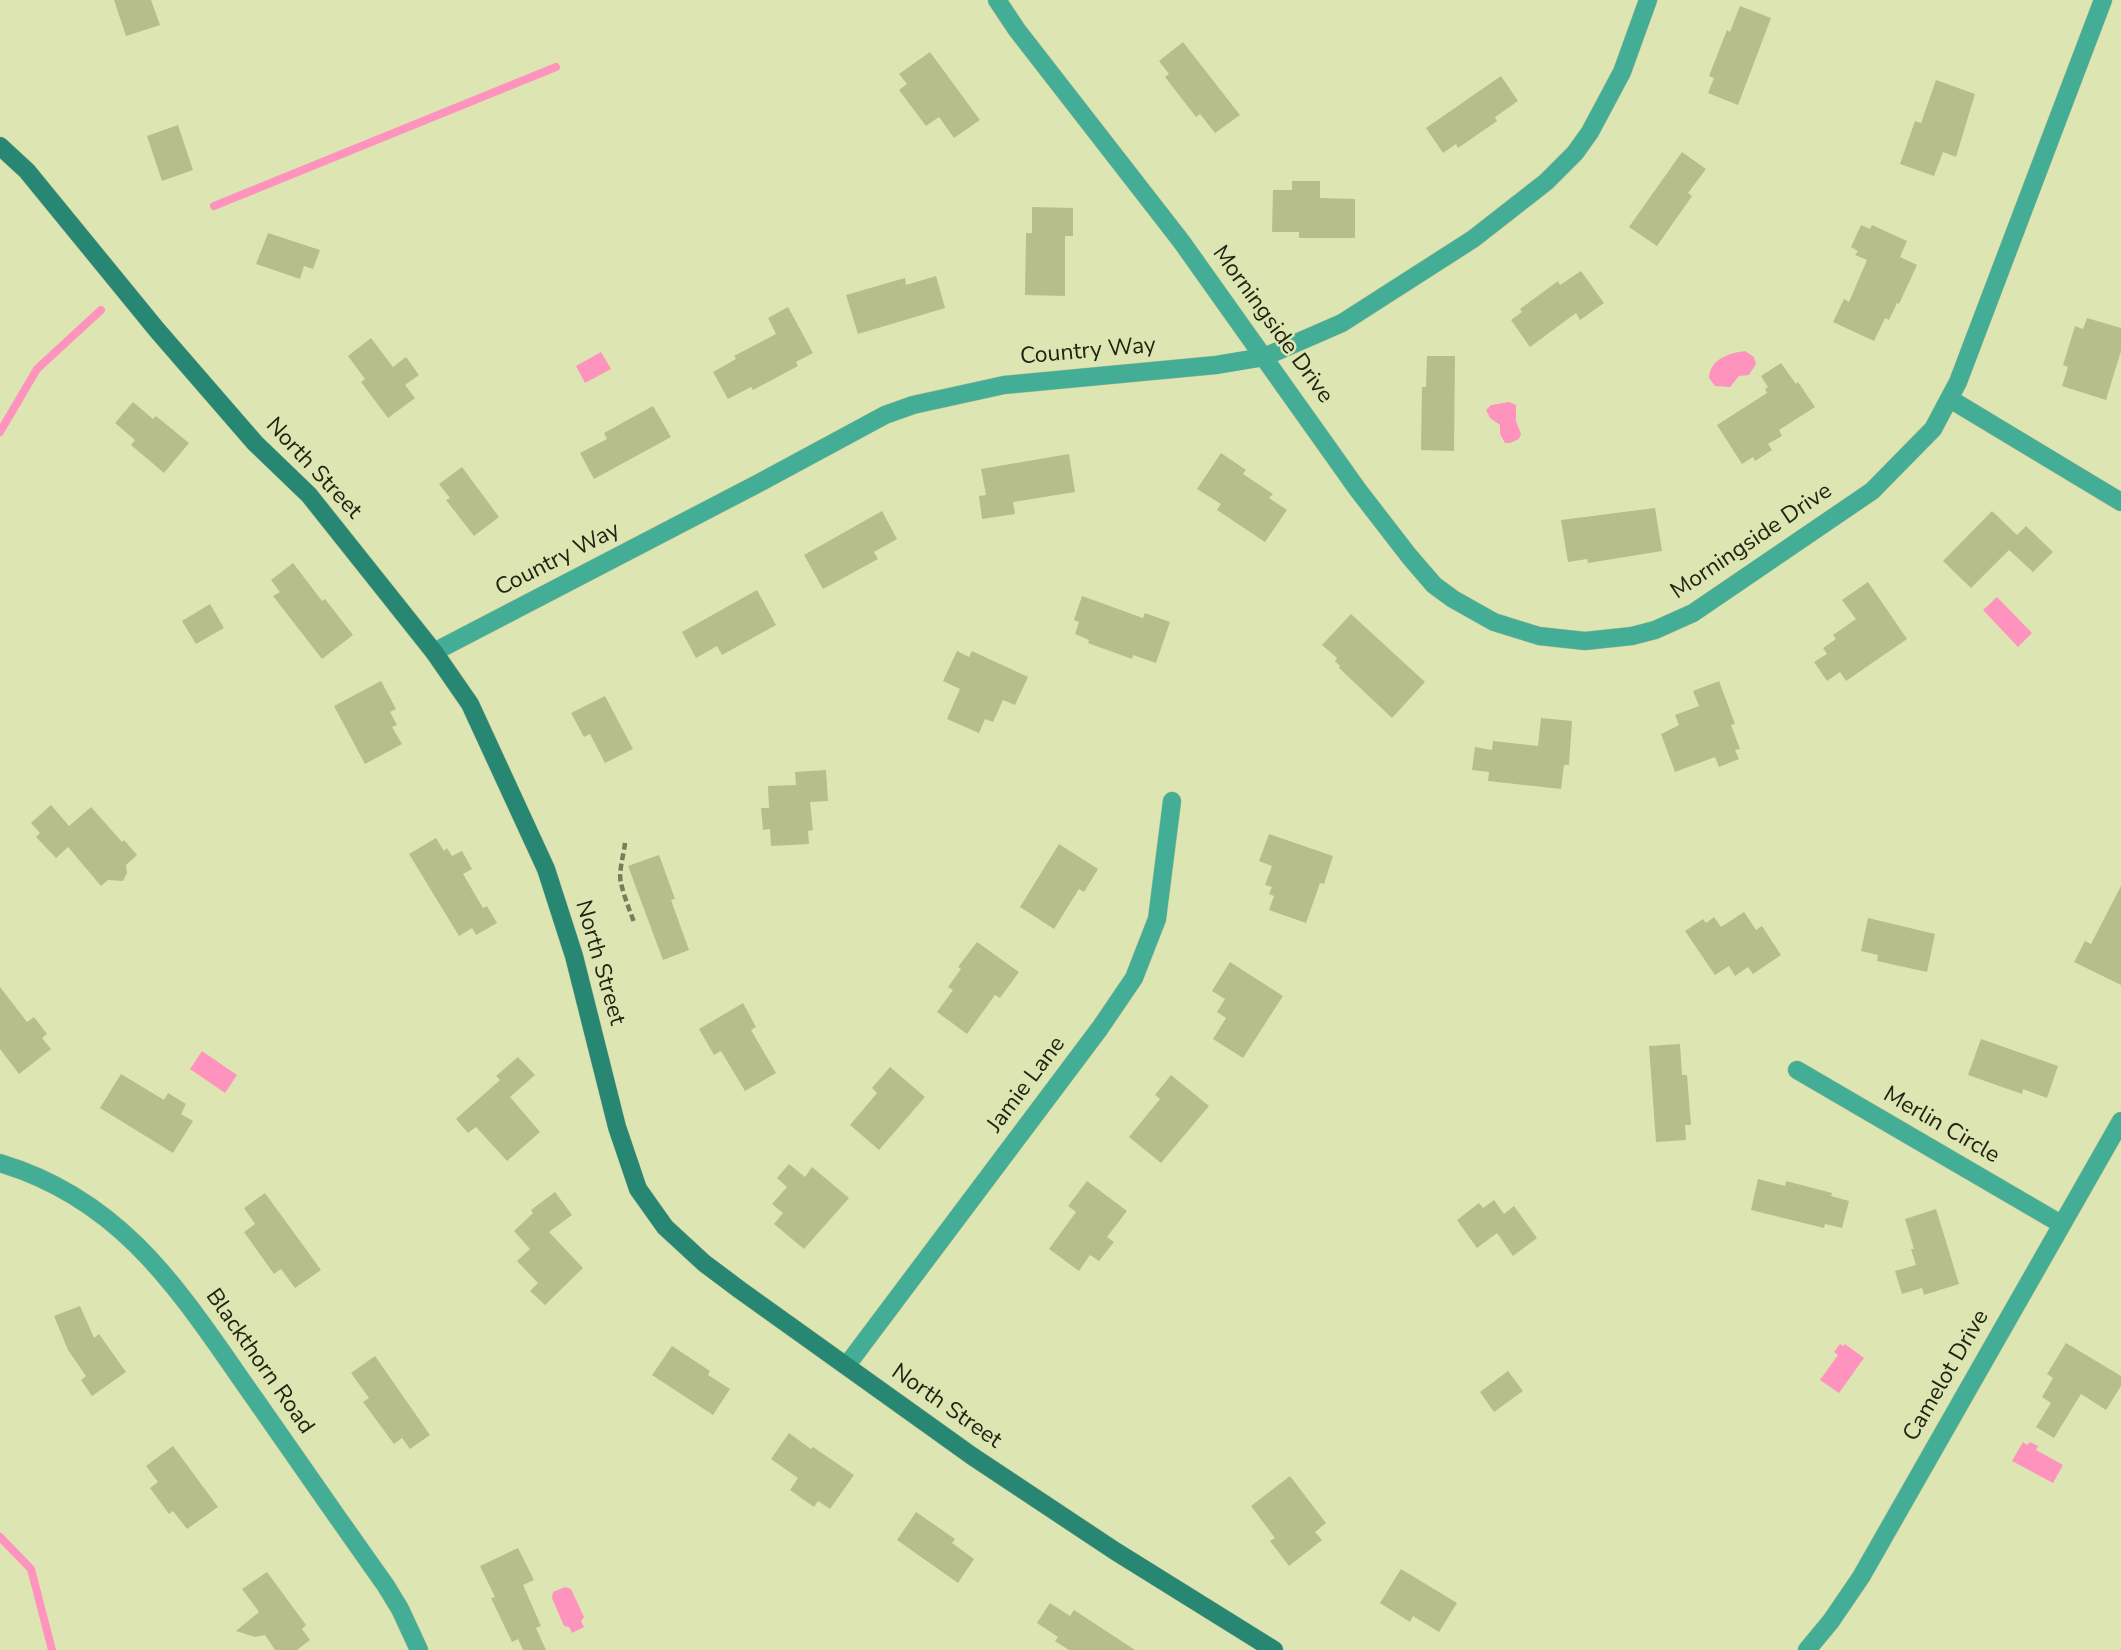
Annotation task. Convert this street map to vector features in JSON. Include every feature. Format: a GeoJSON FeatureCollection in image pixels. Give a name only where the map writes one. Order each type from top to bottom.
{"type":"FeatureCollection","features":[{"type":"Feature","properties":{"kind":"street","name":"Morningside Drive"},"geometry":{"type":"LineString","coordinates":[[997,0],[1017,30],[1181,241],[1358,490],[1434,585],[1463,606],[1494,622],[1527,634],[1585,641],[1632,636],[1655,630],[1698,611],[1872,491],[1933,429],[1950,399],[2102,0]]}},
{"type":"Feature","properties":{"kind":"street","name":"Country Way"},"geometry":{"type":"LineString","coordinates":[[434,652],[885,415],[913,405],[1004,385],[1216,365],[1264,357],[1342,323],[1473,239],[1546,182],[1575,153],[1604,109],[1622,72],[1648,0]]}},
{"type":"Feature","properties":{"kind":"street","name":"North Street"},"geometry":{"type":"LineString","coordinates":[[0,146],[27,171],[157,330],[255,443],[309,495],[434,652],[470,704],[546,869],[574,956],[617,1127],[638,1189],[665,1227],[704,1263],[972,1456],[1115,1551],[1274,1650]]}},
{"type":"Feature","properties":{"kind":"street"},"geometry":{"type":"LineString","coordinates":[[1950,399],[2121,502]]}},
{"type":"Feature","properties":{"kind":"street","name":"Jamie Lane"},"geometry":{"type":"LineString","coordinates":[[847,1365],[1135,978],[1157,919],[1172,801]]}},
{"type":"Feature","properties":{"kind":"street","name":"Merlin Circle"},"geometry":{"type":"LineString","coordinates":[[1797,1070],[2062,1224]]}},
{"type":"Feature","properties":{"kind":"street","name":"Camelot Drive"},"geometry":{"type":"LineString","coordinates":[[1807,1650],[1861,1577],[2121,1121]]}},
{"type":"Feature","properties":{"kind":"street","name":"Blackthorn Road"},"geometry":{"type":"LineString","coordinates":[[0,1163],[45,1180],[74,1195],[102,1213],[151,1258],[193,1311],[386,1586],[419,1650]]}},
{"type":"Feature","properties":{"kind":"path"},"geometry":{"type":"LineString","coordinates":[[625,843],[620,882],[626,892],[626,901],[634,922]]}},
{"type":"Feature","properties":{"kind":"shaded area"},"geometry":{"type":"Polygon","coordinates":[[[1745,351],[1754,357],[1756,364],[1749,375],[1739,376],[1730,387],[1715,386],[1709,378],[1713,366],[1727,355],[1745,351]]]}},
{"type":"Feature","properties":{"kind":"shaded area"},"geometry":{"type":"Polygon","coordinates":[[[601,352],[611,369],[585,383],[576,366],[601,352]]]}},
{"type":"Feature","properties":{"kind":"shaded area"},"geometry":{"type":"Polygon","coordinates":[[[1509,402],[1516,405],[1516,421],[1521,434],[1519,439],[1505,443],[1500,434],[1500,425],[1490,418],[1486,410],[1491,405],[1509,402]]]}},
{"type":"Feature","properties":{"kind":"shaded area"},"geometry":{"type":"Polygon","coordinates":[[[1997,597],[2032,633],[2018,647],[1983,610],[1997,597]]]}},
{"type":"Feature","properties":{"kind":"shaded area"},"geometry":{"type":"Polygon","coordinates":[[[202,1051],[237,1075],[225,1093],[190,1069],[202,1051]]]}},
{"type":"Feature","properties":{"kind":"shaded area"},"geometry":{"type":"Polygon","coordinates":[[[1840,1344],[1845,1344],[1864,1358],[1839,1393],[1820,1380],[1838,1355],[1834,1352],[1840,1344]]]}},
{"type":"Feature","properties":{"kind":"shaded area"},"geometry":{"type":"Polygon","coordinates":[[[2023,1442],[2038,1446],[2036,1450],[2063,1465],[2053,1483],[2012,1461],[2023,1442]]]}},
{"type":"Feature","properties":{"kind":"shaded area"},"geometry":{"type":"Polygon","coordinates":[[[565,1587],[571,1589],[584,1617],[581,1621],[584,1627],[572,1633],[569,1627],[564,1626],[552,1598],[553,1592],[565,1587]]]}},
{"type":"Feature","properties":{"kind":"building"},"geometry":{"type":"Polygon","coordinates":[[[114,0],[151,0],[160,25],[126,36],[114,0]]]}},
{"type":"Feature","properties":{"kind":"building"},"geometry":{"type":"Polygon","coordinates":[[[1740,6],[1771,18],[1738,105],[1708,93],[1714,78],[1709,76],[1727,30],[1730,32],[1740,6]]]}},
{"type":"Feature","properties":{"kind":"building"},"geometry":{"type":"Polygon","coordinates":[[[1183,42],[1240,115],[1215,133],[1200,114],[1196,117],[1165,77],[1169,74],[1159,61],[1183,42]]]}},
{"type":"Feature","properties":{"kind":"building"},"geometry":{"type":"Polygon","coordinates":[[[930,52],[980,120],[954,138],[939,117],[926,126],[899,90],[907,84],[899,74],[930,52]]]}},
{"type":"Feature","properties":{"kind":"building"},"geometry":{"type":"Polygon","coordinates":[[[1501,76],[1518,101],[1495,117],[1497,121],[1458,148],[1456,144],[1443,153],[1426,128],[1501,76]]]}},
{"type":"Feature","properties":{"kind":"building"},"geometry":{"type":"Polygon","coordinates":[[[1936,80],[1975,94],[1956,157],[1943,152],[1934,176],[1900,164],[1915,121],[1921,123],[1936,80]]]}},
{"type":"Feature","properties":{"kind":"building"},"geometry":{"type":"Polygon","coordinates":[[[178,125],[193,170],[162,181],[147,136],[178,125]]]}},
{"type":"Feature","properties":{"kind":"building"},"geometry":{"type":"Polygon","coordinates":[[[1682,152],[1706,169],[1688,193],[1692,196],[1657,246],[1629,227],[1682,152]]]}},
{"type":"Feature","properties":{"kind":"building"},"geometry":{"type":"Polygon","coordinates":[[[1292,181],[1320,181],[1320,198],[1355,199],[1355,238],[1299,238],[1299,232],[1272,232],[1273,190],[1292,190],[1292,181]]]}},
{"type":"Feature","properties":{"kind":"building"},"geometry":{"type":"Polygon","coordinates":[[[1032,207],[1073,208],[1073,236],[1065,236],[1065,296],[1025,295],[1026,233],[1032,233],[1032,207]]]}},
{"type":"Feature","properties":{"kind":"building"},"geometry":{"type":"Polygon","coordinates":[[[1861,225],[1870,229],[1872,225],[1907,241],[1900,257],[1917,265],[1899,304],[1897,303],[1889,320],[1885,318],[1874,341],[1833,322],[1844,299],[1849,302],[1867,260],[1855,255],[1858,251],[1851,247],[1861,225]]]}},
{"type":"Feature","properties":{"kind":"building"},"geometry":{"type":"Polygon","coordinates":[[[268,233],[320,250],[313,269],[304,266],[300,279],[256,264],[268,233]]]}},
{"type":"Feature","properties":{"kind":"building"},"geometry":{"type":"Polygon","coordinates":[[[1581,271],[1604,303],[1580,320],[1576,313],[1530,347],[1511,320],[1522,312],[1520,309],[1558,281],[1560,285],[1581,271]]]}},
{"type":"Feature","properties":{"kind":"building"},"geometry":{"type":"Polygon","coordinates":[[[936,276],[945,308],[858,334],[846,295],[905,278],[906,285],[936,276]]]}},
{"type":"Feature","properties":{"kind":"building"},"geometry":{"type":"Polygon","coordinates":[[[788,307],[813,353],[796,362],[798,366],[753,390],[751,387],[728,399],[713,372],[736,359],[734,356],[776,334],[768,318],[788,307]]]}},
{"type":"Feature","properties":{"kind":"building"},"geometry":{"type":"Polygon","coordinates":[[[2087,318],[2121,328],[2121,351],[2106,400],[2062,386],[2068,367],[2063,365],[2075,326],[2083,329],[2087,318]]]}},
{"type":"Feature","properties":{"kind":"building"},"geometry":{"type":"Polygon","coordinates":[[[371,338],[393,367],[406,357],[419,375],[405,385],[415,398],[388,418],[361,382],[365,379],[348,356],[371,338]]]}},
{"type":"Feature","properties":{"kind":"building"},"geometry":{"type":"Polygon","coordinates":[[[1427,356],[1455,356],[1454,451],[1421,450],[1422,387],[1426,387],[1427,356]]]}},
{"type":"Feature","properties":{"kind":"building"},"geometry":{"type":"Polygon","coordinates":[[[1781,363],[1815,407],[1779,430],[1782,436],[1768,444],[1772,450],[1755,461],[1753,457],[1742,464],[1717,425],[1767,393],[1765,389],[1768,387],[1761,376],[1781,363]]]}},
{"type":"Feature","properties":{"kind":"building"},"geometry":{"type":"Polygon","coordinates":[[[133,402],[153,419],[156,416],[189,443],[164,473],[131,445],[135,440],[115,423],[133,402]]]}},
{"type":"Feature","properties":{"kind":"building"},"geometry":{"type":"Polygon","coordinates":[[[653,406],[671,437],[594,479],[580,453],[607,439],[604,433],[653,406]]]}},
{"type":"Feature","properties":{"kind":"building"},"geometry":{"type":"Polygon","coordinates":[[[1221,453],[1246,470],[1243,474],[1273,494],[1269,498],[1287,510],[1265,542],[1217,510],[1221,504],[1197,489],[1221,453]]]}},
{"type":"Feature","properties":{"kind":"building"},"geometry":{"type":"Polygon","coordinates":[[[1069,454],[1075,492],[1013,502],[1015,514],[982,519],[979,496],[986,495],[981,469],[1069,454]]]}},
{"type":"Feature","properties":{"kind":"building"},"geometry":{"type":"Polygon","coordinates":[[[462,467],[499,517],[474,536],[446,500],[450,498],[439,484],[462,467]]]}},
{"type":"Feature","properties":{"kind":"building"},"geometry":{"type":"Polygon","coordinates":[[[1655,508],[1662,551],[1588,563],[1587,559],[1568,562],[1561,520],[1655,508]]]}},
{"type":"Feature","properties":{"kind":"building"},"geometry":{"type":"Polygon","coordinates":[[[882,511],[897,539],[874,552],[878,559],[823,589],[804,555],[882,511]]]}},
{"type":"Feature","properties":{"kind":"building"},"geometry":{"type":"Polygon","coordinates":[[[1992,511],[2017,535],[2026,526],[2053,552],[2033,572],[2009,550],[1971,588],[1943,561],[1992,511]]]}},
{"type":"Feature","properties":{"kind":"building"},"geometry":{"type":"Polygon","coordinates":[[[293,563],[353,635],[322,659],[273,596],[280,592],[271,580],[293,563]]]}},
{"type":"Feature","properties":{"kind":"building"},"geometry":{"type":"Polygon","coordinates":[[[1868,582],[1907,639],[1846,681],[1840,672],[1827,681],[1814,662],[1827,654],[1823,648],[1836,639],[1833,635],[1856,619],[1842,600],[1868,582]]]}},
{"type":"Feature","properties":{"kind":"building"},"geometry":{"type":"Polygon","coordinates":[[[757,590],[776,625],[722,655],[717,646],[696,658],[682,632],[757,590]]]}},
{"type":"Feature","properties":{"kind":"building"},"geometry":{"type":"Polygon","coordinates":[[[1082,596],[1143,618],[1145,613],[1170,622],[1156,663],[1133,655],[1132,659],[1088,643],[1089,640],[1075,634],[1079,622],[1074,620],[1082,596]]]}},
{"type":"Feature","properties":{"kind":"building"},"geometry":{"type":"Polygon","coordinates":[[[210,604],[224,628],[196,644],[182,621],[210,604]]]}},
{"type":"Feature","properties":{"kind":"building"},"geometry":{"type":"Polygon","coordinates":[[[1351,614],[1425,682],[1392,718],[1339,668],[1335,661],[1337,658],[1322,645],[1351,614]]]}},
{"type":"Feature","properties":{"kind":"building"},"geometry":{"type":"Polygon","coordinates":[[[957,651],[969,657],[972,651],[1028,677],[1015,705],[1003,700],[993,722],[985,719],[979,733],[947,719],[960,689],[943,681],[957,651]]]}},
{"type":"Feature","properties":{"kind":"building"},"geometry":{"type":"Polygon","coordinates":[[[381,681],[396,709],[390,712],[397,725],[392,727],[402,744],[365,764],[334,706],[381,681]]]}},
{"type":"Feature","properties":{"kind":"building"},"geometry":{"type":"Polygon","coordinates":[[[1719,681],[1735,724],[1731,725],[1740,749],[1735,750],[1739,759],[1719,767],[1715,757],[1675,772],[1661,734],[1679,725],[1675,715],[1699,706],[1693,691],[1719,681]]]}},
{"type":"Feature","properties":{"kind":"building"},"geometry":{"type":"Polygon","coordinates":[[[605,696],[633,749],[605,763],[590,734],[584,737],[571,713],[605,696]]]}},
{"type":"Feature","properties":{"kind":"building"},"geometry":{"type":"Polygon","coordinates":[[[1541,718],[1572,721],[1569,765],[1564,765],[1561,789],[1488,781],[1489,772],[1472,770],[1475,747],[1492,750],[1493,741],[1538,746],[1541,718]]]}},
{"type":"Feature","properties":{"kind":"building"},"geometry":{"type":"Polygon","coordinates":[[[826,770],[828,801],[810,802],[813,830],[808,831],[809,844],[771,846],[770,829],[763,830],[761,808],[769,808],[768,786],[796,785],[795,772],[826,770]]]}},
{"type":"Feature","properties":{"kind":"building"},"geometry":{"type":"Polygon","coordinates":[[[51,805],[69,826],[91,807],[122,842],[124,840],[137,855],[126,865],[127,873],[123,881],[108,880],[101,886],[68,847],[56,858],[36,837],[40,833],[31,823],[51,805]]]}},
{"type":"Feature","properties":{"kind":"building"},"geometry":{"type":"Polygon","coordinates":[[[1269,834],[1333,856],[1324,884],[1320,883],[1306,923],[1269,910],[1274,896],[1269,894],[1272,887],[1265,885],[1272,866],[1259,861],[1269,834]]]}},
{"type":"Feature","properties":{"kind":"building"},"geometry":{"type":"Polygon","coordinates":[[[436,838],[444,851],[447,848],[452,856],[462,851],[472,869],[463,874],[483,908],[487,906],[497,923],[476,935],[472,928],[459,936],[409,854],[436,838]]]}},
{"type":"Feature","properties":{"kind":"building"},"geometry":{"type":"Polygon","coordinates":[[[1059,844],[1098,869],[1084,892],[1079,889],[1054,929],[1020,907],[1059,844]]]}},
{"type":"Feature","properties":{"kind":"building"},"geometry":{"type":"Polygon","coordinates":[[[659,855],[675,899],[671,900],[689,950],[663,960],[628,866],[659,855]]]}},
{"type":"Feature","properties":{"kind":"building"},"geometry":{"type":"Polygon","coordinates":[[[2121,886],[2121,985],[2074,962],[2085,941],[2091,944],[2121,886]]]}},
{"type":"Feature","properties":{"kind":"building"},"geometry":{"type":"Polygon","coordinates":[[[1744,912],[1756,930],[1762,926],[1781,955],[1753,974],[1748,967],[1735,976],[1729,966],[1715,975],[1685,931],[1703,919],[1706,923],[1714,917],[1721,927],[1744,912]]]}},
{"type":"Feature","properties":{"kind":"building"},"geometry":{"type":"Polygon","coordinates":[[[1868,918],[1935,934],[1927,972],[1877,961],[1878,955],[1861,951],[1868,918]]]}},
{"type":"Feature","properties":{"kind":"building"},"geometry":{"type":"Polygon","coordinates":[[[977,942],[1019,972],[1000,998],[995,995],[967,1034],[937,1012],[953,990],[948,987],[961,969],[958,967],[977,942]]]}},
{"type":"Feature","properties":{"kind":"building"},"geometry":{"type":"Polygon","coordinates":[[[1230,962],[1283,996],[1243,1058],[1213,1039],[1226,1018],[1217,1012],[1225,999],[1212,991],[1230,962]]]}},
{"type":"Feature","properties":{"kind":"building"},"geometry":{"type":"Polygon","coordinates":[[[0,987],[27,1022],[34,1017],[47,1034],[42,1038],[51,1049],[19,1074],[0,1049],[0,987]]]}},
{"type":"Feature","properties":{"kind":"building"},"geometry":{"type":"Polygon","coordinates":[[[743,1003],[756,1027],[751,1030],[776,1073],[745,1091],[721,1051],[714,1055],[699,1029],[743,1003]]]}},
{"type":"Feature","properties":{"kind":"building"},"geometry":{"type":"Polygon","coordinates":[[[1981,1039],[2058,1066],[2047,1098],[2023,1089],[2022,1094],[1968,1075],[1981,1039]]]}},
{"type":"Feature","properties":{"kind":"building"},"geometry":{"type":"Polygon","coordinates":[[[1680,1044],[1682,1075],[1687,1075],[1691,1125],[1685,1125],[1686,1140],[1656,1142],[1649,1046],[1680,1044]]]}},
{"type":"Feature","properties":{"kind":"building"},"geometry":{"type":"Polygon","coordinates":[[[518,1057],[535,1075],[510,1097],[540,1132],[507,1161],[476,1127],[468,1133],[456,1119],[500,1080],[496,1076],[518,1057]]]}},
{"type":"Feature","properties":{"kind":"building"},"geometry":{"type":"Polygon","coordinates":[[[890,1067],[925,1097],[879,1150],[850,1125],[877,1093],[872,1088],[890,1067]]]}},
{"type":"Feature","properties":{"kind":"building"},"geometry":{"type":"Polygon","coordinates":[[[121,1074],[164,1100],[168,1093],[186,1104],[181,1114],[193,1121],[173,1153],[100,1108],[121,1074]]]}},
{"type":"Feature","properties":{"kind":"building"},"geometry":{"type":"Polygon","coordinates":[[[1171,1075],[1209,1106],[1161,1163],[1129,1137],[1160,1099],[1155,1095],[1171,1075]]]}},
{"type":"Feature","properties":{"kind":"building"},"geometry":{"type":"Polygon","coordinates":[[[789,1164],[805,1177],[812,1167],[849,1198],[804,1249],[774,1224],[783,1213],[772,1204],[787,1187],[777,1178],[789,1164]]]}},
{"type":"Feature","properties":{"kind":"building"},"geometry":{"type":"Polygon","coordinates":[[[1758,1179],[1785,1186],[1786,1181],[1832,1193],[1831,1196],[1849,1201],[1842,1228],[1825,1224],[1824,1228],[1751,1210],[1758,1179]]]}},
{"type":"Feature","properties":{"kind":"building"},"geometry":{"type":"Polygon","coordinates":[[[1087,1181],[1127,1211],[1107,1237],[1114,1242],[1099,1261],[1090,1255],[1079,1271],[1049,1249],[1076,1212],[1068,1206],[1087,1181]]]}},
{"type":"Feature","properties":{"kind":"building"},"geometry":{"type":"Polygon","coordinates":[[[555,1192],[572,1215],[549,1232],[583,1268],[545,1305],[530,1291],[538,1283],[517,1261],[530,1249],[514,1231],[533,1213],[531,1210],[555,1192]]]}},
{"type":"Feature","properties":{"kind":"building"},"geometry":{"type":"Polygon","coordinates":[[[265,1193],[321,1270],[295,1288],[281,1269],[274,1274],[244,1232],[255,1224],[244,1208],[265,1193]]]}},
{"type":"Feature","properties":{"kind":"building"},"geometry":{"type":"Polygon","coordinates":[[[1494,1200],[1504,1214],[1514,1206],[1537,1238],[1513,1256],[1497,1233],[1477,1248],[1457,1220],[1479,1203],[1483,1208],[1494,1200]]]}},
{"type":"Feature","properties":{"kind":"building"},"geometry":{"type":"Polygon","coordinates":[[[1936,1209],[1959,1284],[1924,1295],[1922,1288],[1902,1294],[1895,1271],[1916,1265],[1905,1219],[1936,1209]]]}},
{"type":"Feature","properties":{"kind":"building"},"geometry":{"type":"Polygon","coordinates":[[[80,1306],[94,1338],[99,1334],[126,1372],[92,1396],[81,1380],[86,1376],[68,1350],[54,1316],[80,1306]]]}},
{"type":"Feature","properties":{"kind":"building"},"geometry":{"type":"Polygon","coordinates":[[[2066,1343],[2121,1376],[2121,1386],[2106,1410],[2081,1394],[2054,1438],[2036,1427],[2051,1403],[2042,1397],[2053,1378],[2047,1374],[2066,1343]]]}},
{"type":"Feature","properties":{"kind":"building"},"geometry":{"type":"Polygon","coordinates":[[[672,1346],[710,1371],[708,1375],[730,1389],[713,1415],[652,1375],[672,1346]]]}},
{"type":"Feature","properties":{"kind":"building"},"geometry":{"type":"Polygon","coordinates":[[[375,1356],[430,1435],[410,1449],[402,1438],[394,1444],[363,1402],[369,1398],[351,1373],[375,1356]]]}},
{"type":"Feature","properties":{"kind":"building"},"geometry":{"type":"Polygon","coordinates":[[[1508,1371],[1523,1391],[1494,1412],[1480,1392],[1508,1371]]]}},
{"type":"Feature","properties":{"kind":"building"},"geometry":{"type":"Polygon","coordinates":[[[789,1433],[854,1475],[830,1509],[818,1501],[814,1507],[790,1490],[798,1478],[771,1459],[789,1433]]]}},
{"type":"Feature","properties":{"kind":"building"},"geometry":{"type":"Polygon","coordinates":[[[173,1446],[218,1507],[187,1529],[173,1511],[169,1514],[150,1488],[158,1482],[146,1466],[173,1446]]]}},
{"type":"Feature","properties":{"kind":"building"},"geometry":{"type":"Polygon","coordinates":[[[1290,1476],[1326,1523],[1315,1532],[1322,1540],[1289,1566],[1270,1541],[1275,1538],[1251,1506],[1290,1476]]]}},
{"type":"Feature","properties":{"kind":"building"},"geometry":{"type":"Polygon","coordinates":[[[916,1512],[955,1539],[952,1543],[974,1559],[958,1583],[897,1540],[916,1512]]]}},
{"type":"Feature","properties":{"kind":"building"},"geometry":{"type":"Polygon","coordinates":[[[518,1548],[534,1580],[523,1585],[541,1626],[536,1628],[546,1650],[523,1650],[518,1639],[512,1642],[491,1598],[495,1597],[480,1566],[518,1548]]]}},
{"type":"Feature","properties":{"kind":"building"},"geometry":{"type":"Polygon","coordinates":[[[1401,1569],[1457,1603],[1439,1632],[1413,1616],[1410,1622],[1380,1603],[1401,1569]]]}},
{"type":"Feature","properties":{"kind":"building"},"geometry":{"type":"Polygon","coordinates":[[[267,1572],[306,1625],[302,1629],[310,1640],[297,1650],[275,1650],[265,1635],[255,1637],[236,1631],[259,1612],[242,1589],[267,1572]]]}},
{"type":"Feature","properties":{"kind":"building"},"geometry":{"type":"Polygon","coordinates":[[[1050,1603],[1070,1616],[1074,1610],[1135,1650],[1069,1650],[1055,1641],[1058,1637],[1037,1623],[1050,1603]]]}},
{"type":"Feature","properties":{"kind":"waterway"},"geometry":{"type":"LineString","coordinates":[[214,206],[556,67]]}},
{"type":"Feature","properties":{"kind":"waterway"},"geometry":{"type":"LineString","coordinates":[[0,432],[37,369],[101,310]]}},
{"type":"Feature","properties":{"kind":"waterway"},"geometry":{"type":"LineString","coordinates":[[0,1537],[31,1569],[52,1650]]}}]}
